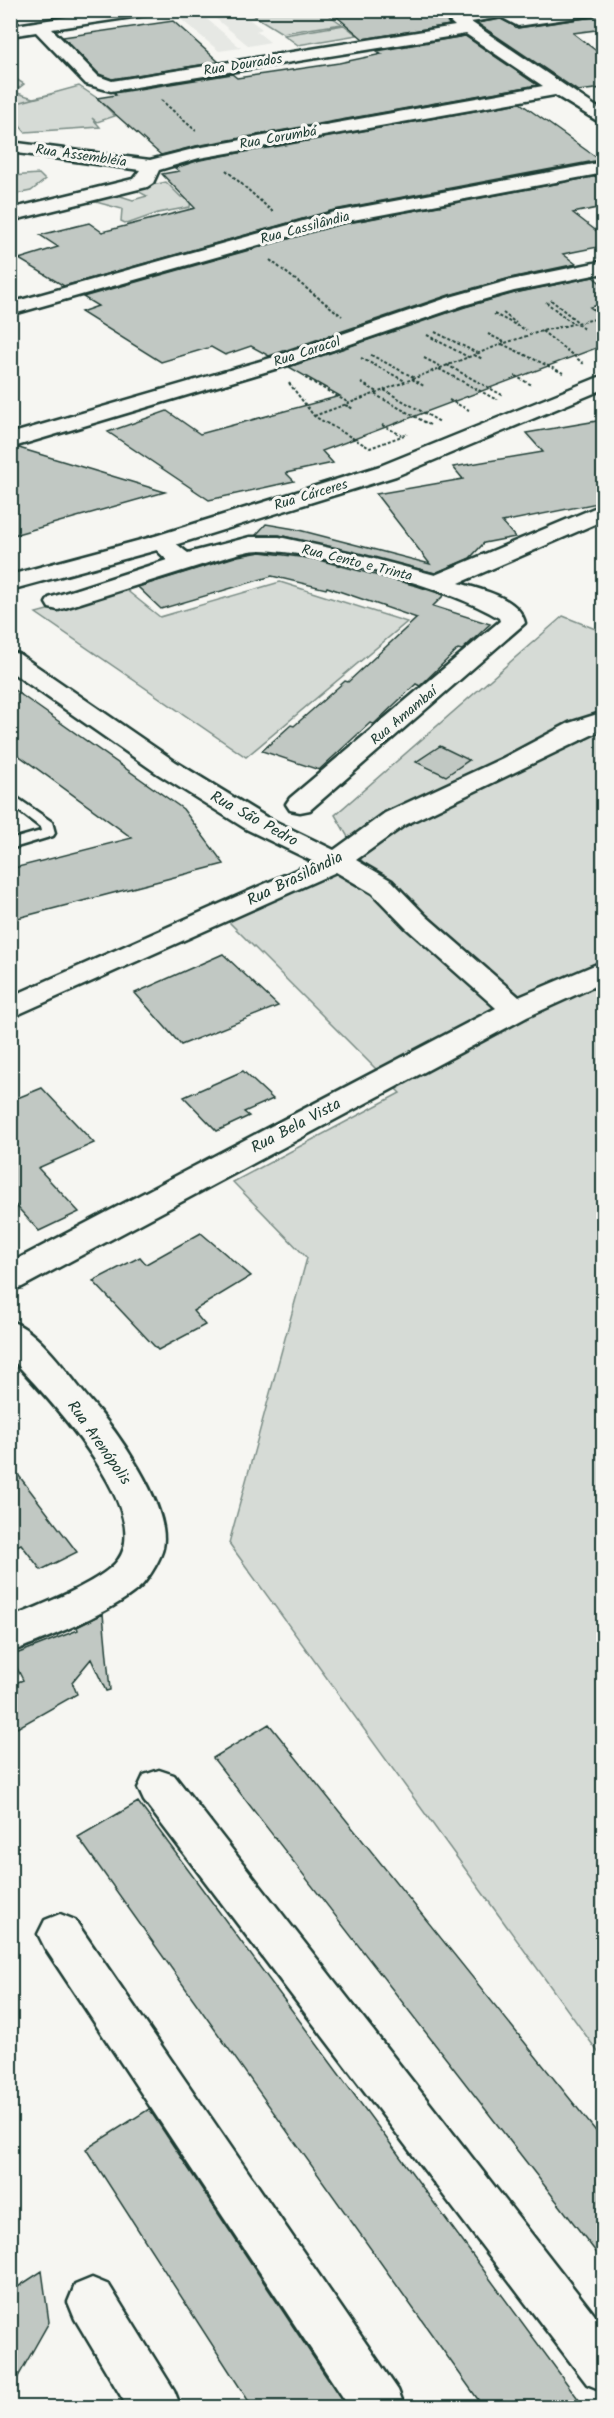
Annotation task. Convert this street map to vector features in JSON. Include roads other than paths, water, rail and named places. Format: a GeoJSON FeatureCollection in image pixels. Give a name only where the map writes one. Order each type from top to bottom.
{"type":"FeatureCollection","features":[{"type":"Feature","properties":{"kind":"street"},"geometry":{"type":"LineString","coordinates":[[10,31],[146,10]]}},
{"type":"Feature","properties":{"kind":"street","name":"Rua Dourados"},"geometry":{"type":"LineString","coordinates":[[39,26],[97,83],[111,86],[457,19],[504,12],[518,21],[593,10]]}},
{"type":"Feature","properties":{"kind":"street"},"geometry":{"type":"LineString","coordinates":[[457,19],[603,120]]}},
{"type":"Feature","properties":{"kind":"street","name":"Rua Corumbá"},"geometry":{"type":"LineString","coordinates":[[10,214],[140,183],[146,179],[151,166],[211,150],[564,93],[592,93]]}},
{"type":"Feature","properties":{"kind":"street","name":"Rua Assembléia"},"geometry":{"type":"LineString","coordinates":[[10,147],[151,166]]}},
{"type":"Feature","properties":{"kind":"street","name":"Rua Cassilândia"},"geometry":{"type":"LineString","coordinates":[[10,309],[301,227],[366,212],[603,167]]}},
{"type":"Feature","properties":{"kind":"street","name":"Rua Caracol"},"geometry":{"type":"LineString","coordinates":[[10,441],[288,359],[511,286],[603,267]]}},
{"type":"Feature","properties":{"kind":"street","name":"Rua Cárceres"},"geometry":{"type":"LineString","coordinates":[[10,583],[160,542],[388,471],[603,381]]}},
{"type":"Feature","properties":{"kind":"street"},"geometry":{"type":"LineString","coordinates":[[437,583],[603,511]]}},
{"type":"Feature","properties":{"kind":"street"},"geometry":{"type":"LineString","coordinates":[[160,542],[184,562]]}},
{"type":"Feature","properties":{"kind":"street","name":"Rua Cento e Trinta"},"geometry":{"type":"LineString","coordinates":[[58,603],[248,544],[277,544],[350,559],[437,583],[501,608],[510,615],[513,623],[508,627]]}},
{"type":"Feature","properties":{"kind":"street","name":"Rua Amambaí"},"geometry":{"type":"LineString","coordinates":[[300,804],[508,627]]}},
{"type":"Feature","properties":{"kind":"street","name":"Rua São Pedro"},"geometry":{"type":"LineString","coordinates":[[10,658],[167,768],[256,823],[382,887],[416,922],[516,1010]]}},
{"type":"Feature","properties":{"kind":"street","name":"Rua Brasilândia"},"geometry":{"type":"LineString","coordinates":[[10,1009],[336,862],[395,819],[512,764],[578,729],[603,720]]}},
{"type":"Feature","properties":{"kind":"street","name":"Rua Bela Vista"},"geometry":{"type":"LineString","coordinates":[[10,1278],[516,1010],[594,975]]}},
{"type":"Feature","properties":{"kind":"street","name":"Rua Arenópolis"},"geometry":{"type":"LineString","coordinates":[[10,1334],[57,1385],[97,1434],[130,1484],[144,1519],[144,1551],[132,1572],[105,1589],[10,1636]]}},
{"type":"Feature","properties":{"kind":"street"},"geometry":{"type":"LineString","coordinates":[[159,1788],[603,2367]]}},
{"type":"Feature","properties":{"kind":"street"},"geometry":{"type":"LineString","coordinates":[[60,1934],[380,2408]]}},
{"type":"Feature","properties":{"kind":"street"},"geometry":{"type":"LineString","coordinates":[[92,2302],[156,2408]]}},
{"type":"Feature","properties":{"kind":"lane"},"geometry":{"type":"LineString","coordinates":[[10,797],[47,825],[48,833],[10,845]]}}]}
